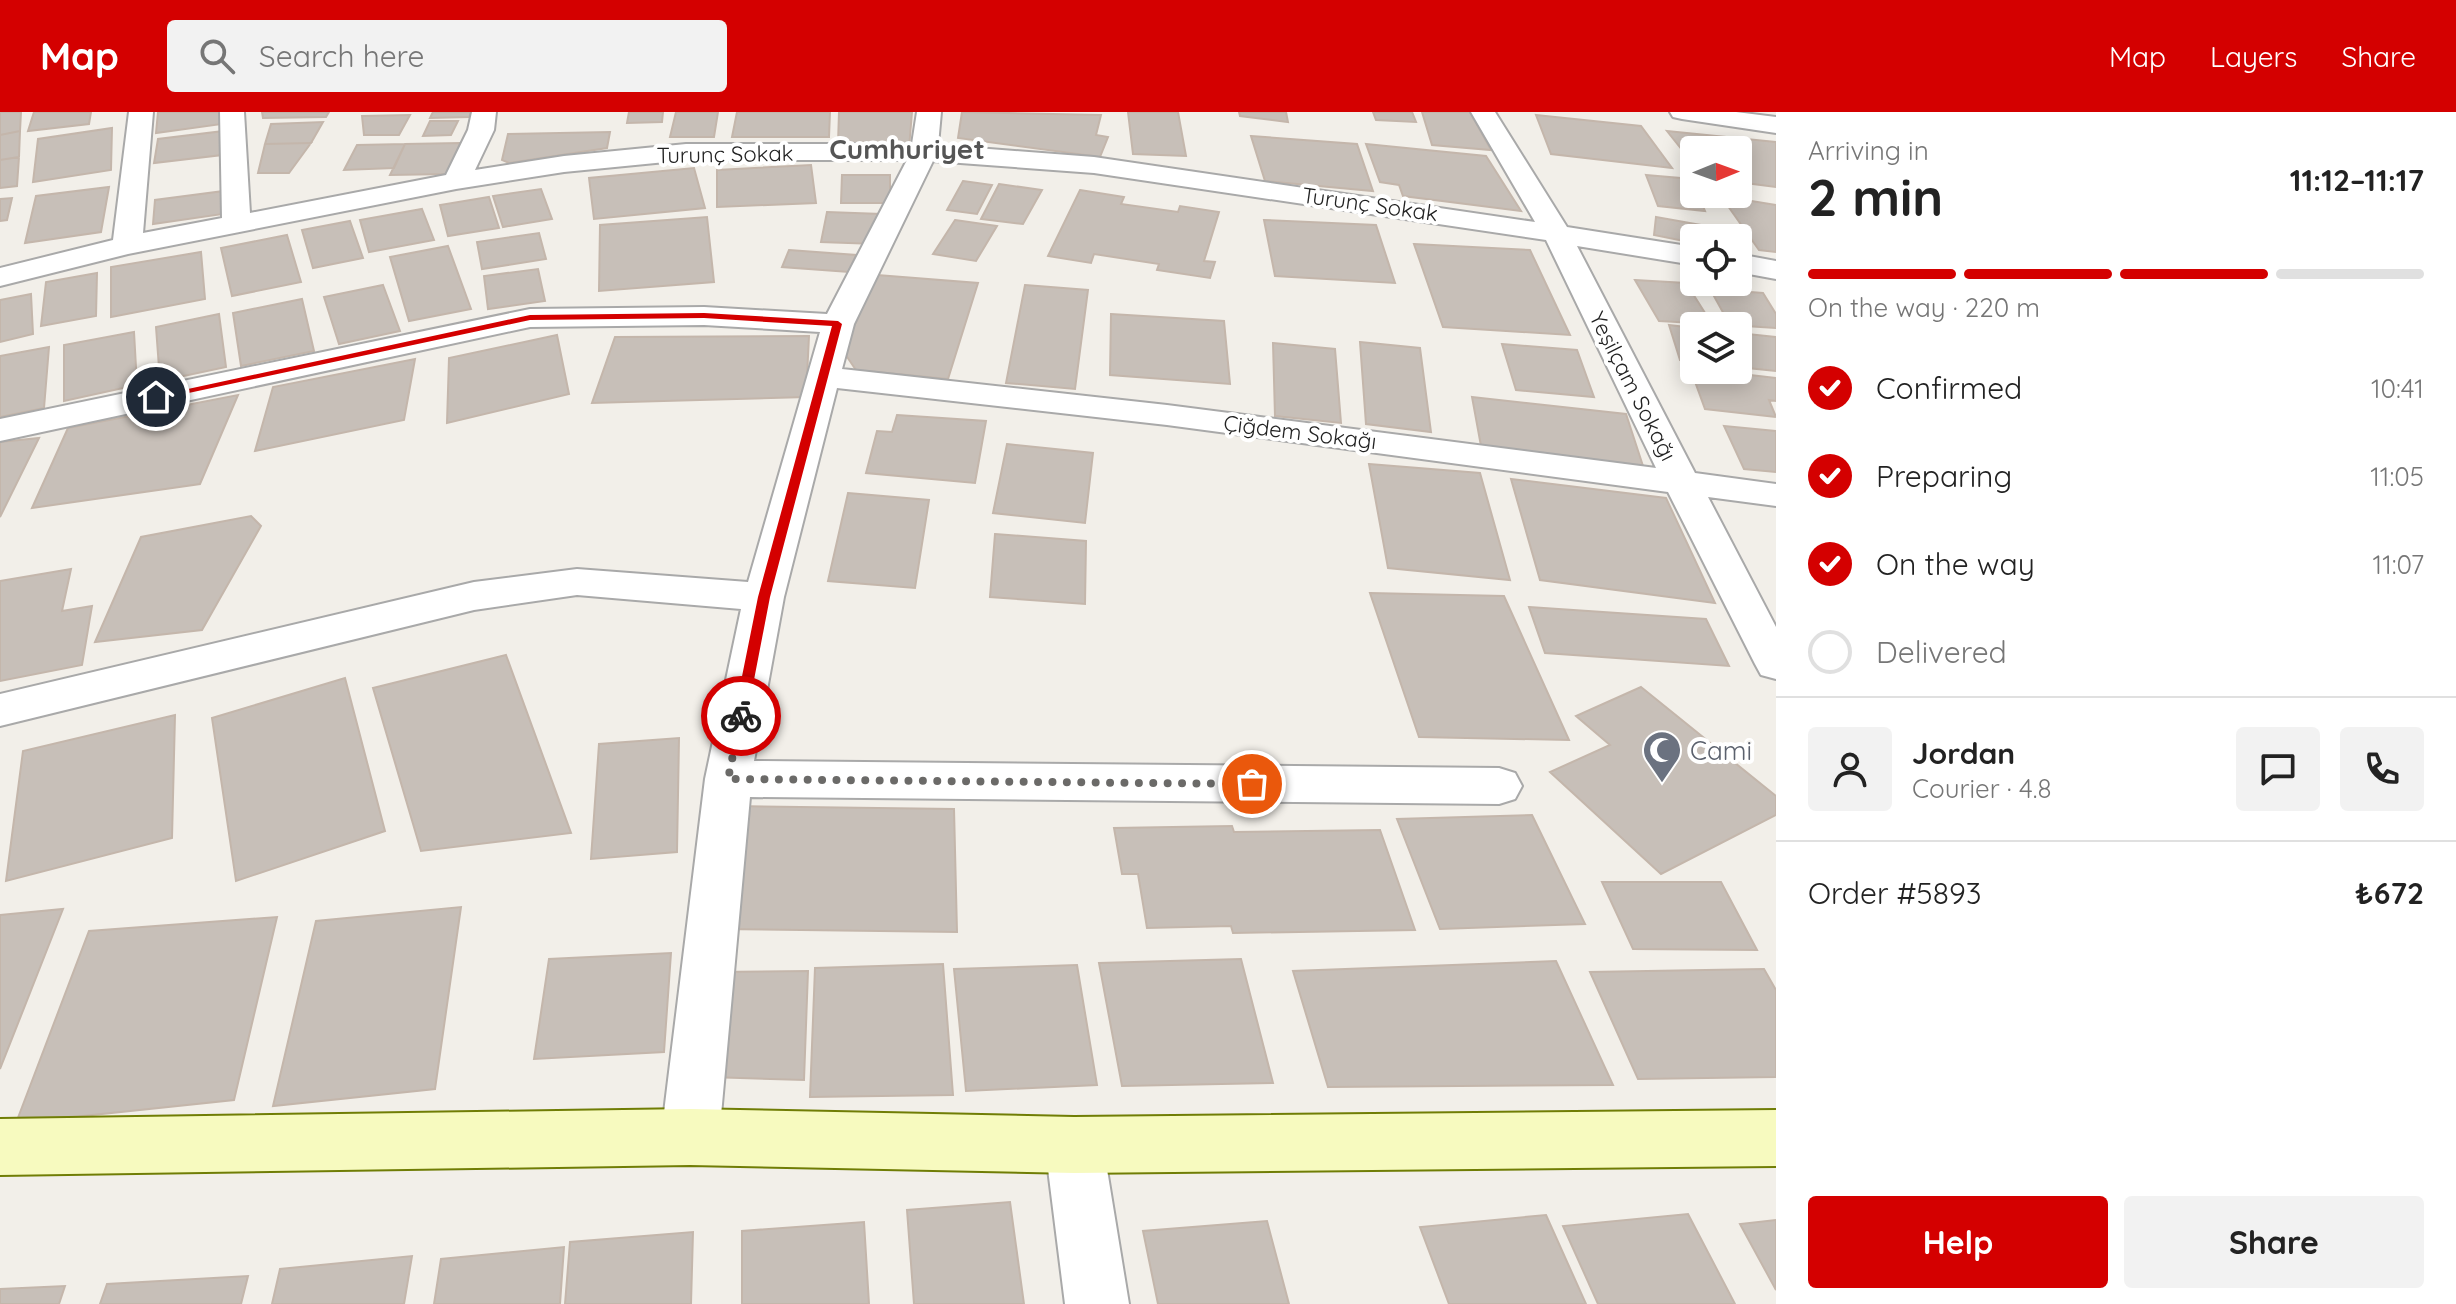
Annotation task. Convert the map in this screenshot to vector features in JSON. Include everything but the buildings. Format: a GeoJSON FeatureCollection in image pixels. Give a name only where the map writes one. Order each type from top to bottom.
{"type":"FeatureCollection","features":[{"type":"Feature","properties":{"kind":"street"},"geometry":{"type":"LineString","coordinates":[[127,245],[141,112]]}},
{"type":"Feature","properties":{"kind":"street"},"geometry":{"type":"LineString","coordinates":[[232,112],[236,224]]}},
{"type":"Feature","properties":{"kind":"street"},"geometry":{"type":"LineString","coordinates":[[456,181],[481,130],[484,112]]}},
{"type":"Feature","properties":{"kind":"street"},"geometry":{"type":"LineString","coordinates":[[690,1137],[728,779],[764,597],[838,324],[924,152],[929,112]]}},
{"type":"Feature","properties":{"kind":"street","name":"Yeşilçam Sokağı"},"geometry":{"type":"LineString","coordinates":[[1483,112],[1557,234],[1776,664]]}},
{"type":"Feature","properties":{"kind":"street"},"geometry":{"type":"LineString","coordinates":[[1682,112],[1776,125]]}},
{"type":"Feature","properties":{"kind":"street","name":"Turunç Sokak"},"geometry":{"type":"LineString","coordinates":[[0,277],[127,245],[456,181],[564,164],[686,152],[924,152],[1110,167],[1393,207],[1680,254]]}},
{"type":"Feature","properties":{"kind":"street"},"geometry":{"type":"LineString","coordinates":[[1752,266],[1776,270]]}},
{"type":"Feature","properties":{"kind":"street"},"geometry":{"type":"LineString","coordinates":[[0,430],[530,318],[704,316],[838,324]]}},
{"type":"Feature","properties":{"kind":"street","name":"Çiğdem Sokağı"},"geometry":{"type":"LineString","coordinates":[[824,377],[1182,417],[1776,495]]}},
{"type":"Feature","properties":{"kind":"street"},"geometry":{"type":"LineString","coordinates":[[0,710],[474,596],[577,582],[764,597]]}},
{"type":"Feature","properties":{"kind":"street"},"geometry":{"type":"LineString","coordinates":[[728,779],[1499,786]]}},
{"type":"Feature","properties":{"kind":"street"},"geometry":{"type":"LineString","coordinates":[[0,1147],[690,1137],[1074,1145],[1776,1138]]}},
{"type":"Feature","properties":{"kind":"street"},"geometry":{"type":"LineString","coordinates":[[1074,1145],[1097,1304]]}},
{"type":"Feature","properties":{"kind":"way so far"},"geometry":{"type":"LineString","coordinates":[[741,716],[728,779],[1252,784]]}},
{"type":"Feature","properties":{"kind":"place","name":"Cami"},"geometry":{"type":"Point","coordinates":[1662,784]}},
{"type":"Feature","properties":{"kind":"district","name":"Cumhuriyet"},"geometry":{"type":"Point","coordinates":[907,148]}},
{"type":"Feature","properties":{"kind":"route"},"geometry":{"type":"LineString","coordinates":[[156,397],[530,318],[704,316],[838,324],[764,597],[741,716]]}}]}
